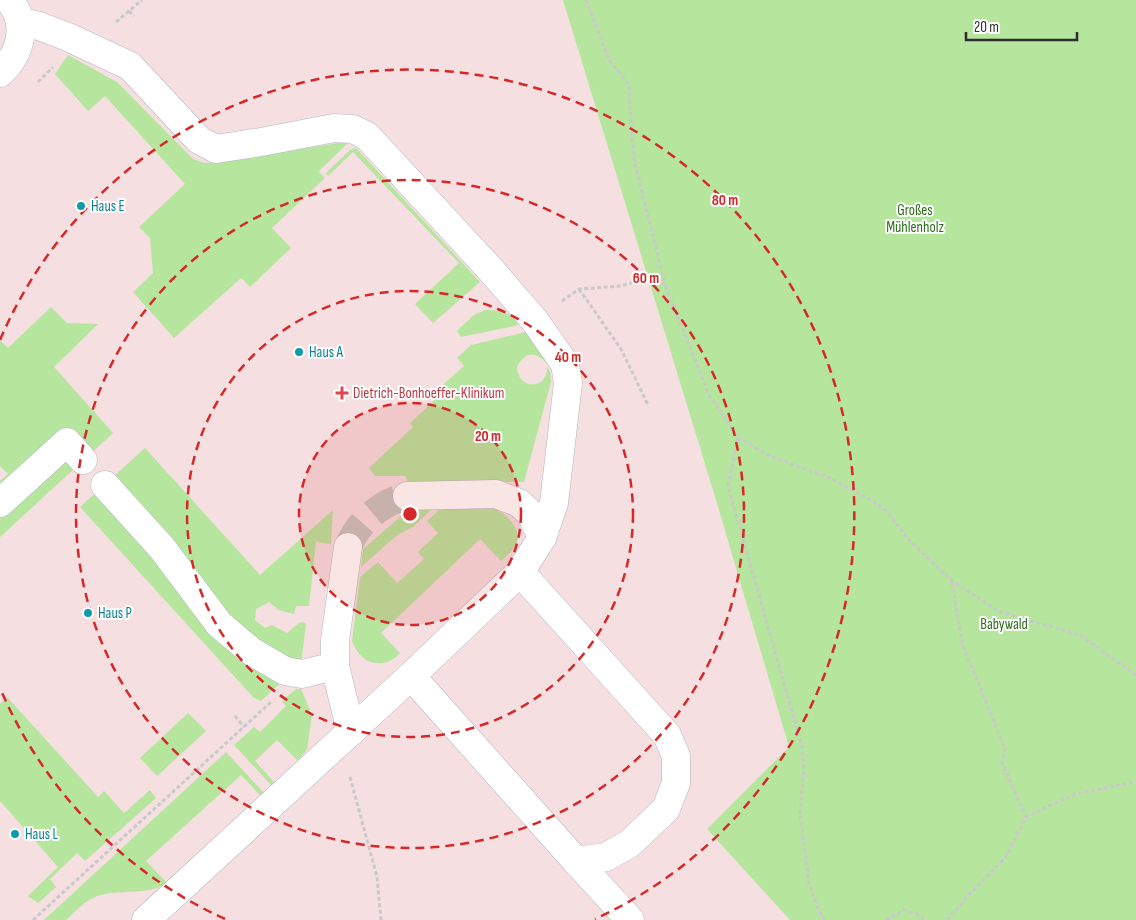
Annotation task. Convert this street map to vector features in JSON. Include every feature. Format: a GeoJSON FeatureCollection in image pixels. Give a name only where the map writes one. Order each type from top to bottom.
{"type":"FeatureCollection","features":[{"type":"Feature","properties":{"kind":"lane"},"geometry":{"type":"LineString","coordinates":[[0,73],[15,54],[21,38],[15,11]]}},
{"type":"Feature","properties":{"kind":"lane"},"geometry":{"type":"LineString","coordinates":[[15,11],[39,26],[130,66],[199,140],[216,149],[334,128],[353,128],[367,136],[490,269],[535,321],[565,364],[568,383],[554,503],[542,538],[520,572],[411,676],[146,920]]}},
{"type":"Feature","properties":{"kind":"lane"},"geometry":{"type":"LineString","coordinates":[[5,490],[67,442],[83,460]]}},
{"type":"Feature","properties":{"kind":"lane"},"geometry":{"type":"LineString","coordinates":[[105,484],[162,548],[219,624],[251,651],[285,672],[302,674],[335,666]]}},
{"type":"Feature","properties":{"kind":"lane"},"geometry":{"type":"LineString","coordinates":[[407,496],[496,494],[519,503],[531,514],[542,538]]}},
{"type":"Feature","properties":{"kind":"lane"},"geometry":{"type":"LineString","coordinates":[[343,739],[334,640],[348,547]]}},
{"type":"Feature","properties":{"kind":"lane"},"geometry":{"type":"LineString","coordinates":[[520,572],[667,735],[676,756],[676,784],[666,809],[629,844],[606,857],[576,861]]}},
{"type":"Feature","properties":{"kind":"lane"},"geometry":{"type":"LineString","coordinates":[[411,676],[630,920]]}},
{"type":"Feature","properties":{"kind":"path"},"geometry":{"type":"LineString","coordinates":[[117,22],[142,0]]}},
{"type":"Feature","properties":{"kind":"path"},"geometry":{"type":"LineString","coordinates":[[586,0],[609,60],[629,85],[635,164],[665,285],[709,395],[738,438],[772,457],[830,478],[886,510],[909,540],[952,581],[1000,612],[1080,635],[1136,675]]}},
{"type":"Feature","properties":{"kind":"path"},"geometry":{"type":"LineString","coordinates":[[129,11],[134,16]]}},
{"type":"Feature","properties":{"kind":"path"},"geometry":{"type":"LineString","coordinates":[[535,321],[579,289],[621,286],[647,278],[665,285]]}},
{"type":"Feature","properties":{"kind":"path"},"geometry":{"type":"LineString","coordinates":[[579,289],[621,349],[648,405]]}},
{"type":"Feature","properties":{"kind":"path"},"geometry":{"type":"LineString","coordinates":[[738,438],[728,486],[802,747],[804,768],[800,814],[810,883],[819,911],[825,920]]}},
{"type":"Feature","properties":{"kind":"path"},"geometry":{"type":"LineString","coordinates":[[952,581],[962,643],[1005,749],[1002,764],[1026,817]]}},
{"type":"Feature","properties":{"kind":"path"},"geometry":{"type":"LineString","coordinates":[[33,920],[302,674]]}},
{"type":"Feature","properties":{"kind":"path"},"geometry":{"type":"LineString","coordinates":[[234,716],[244,727]]}},
{"type":"Feature","properties":{"kind":"path"},"geometry":{"type":"LineString","coordinates":[[343,739],[348,772],[377,877],[382,920]]}},
{"type":"Feature","properties":{"kind":"path"},"geometry":{"type":"LineString","coordinates":[[947,920],[1005,858],[1026,817],[1074,794],[1136,782]]}},
{"type":"Feature","properties":{"kind":"path"},"geometry":{"type":"LineString","coordinates":[[886,920],[904,910],[917,914],[925,920]]}},
{"type":"Feature","properties":{"kind":"shaded area","name":"Dietrich-Bonhoeffer-Klinikum"},"geometry":{"type":"Polygon","coordinates":[[[0,0],[563,0],[713,490],[789,748],[707,829],[790,920],[0,920],[0,0]]]}},
{"type":"Feature","properties":{"kind":"green space"},"geometry":{"type":"Polygon","coordinates":[[[563,0],[1136,0],[1136,920],[790,920],[707,829],[789,747],[713,490],[563,0]]]}},
{"type":"Feature","properties":{"kind":"green space"},"geometry":{"type":"Polygon","coordinates":[[[68,55],[117,82],[193,159],[204,163],[344,142],[348,143],[319,171],[325,178],[272,228],[291,248],[250,287],[241,278],[174,338],[133,292],[153,273],[150,238],[139,227],[185,184],[105,96],[88,111],[55,74],[68,55]]]}},
{"type":"Feature","properties":{"kind":"green space"},"geometry":{"type":"Polygon","coordinates":[[[354,148],[357,149],[480,282],[433,323],[415,304],[459,263],[353,152],[328,176],[326,173],[354,148]]]}},
{"type":"Feature","properties":{"kind":"green space"},"geometry":{"type":"Polygon","coordinates":[[[51,307],[67,323],[98,324],[54,367],[113,433],[0,537],[0,481],[8,474],[0,466],[0,340],[8,348],[51,307]]]}},
{"type":"Feature","properties":{"kind":"green space"},"geometry":{"type":"Polygon","coordinates":[[[485,310],[508,314],[518,324],[461,337],[457,331],[474,315],[485,310]]]}},
{"type":"Feature","properties":{"kind":"green space"},"geometry":{"type":"Polygon","coordinates":[[[526,332],[545,356],[546,363],[538,356],[526,356],[517,367],[519,375],[527,384],[539,383],[546,374],[547,366],[551,382],[524,482],[407,481],[406,476],[375,476],[369,468],[413,427],[410,423],[439,396],[435,392],[464,366],[457,358],[471,345],[526,332]]]}},
{"type":"Feature","properties":{"kind":"green space"},"geometry":{"type":"Polygon","coordinates":[[[145,448],[260,575],[333,510],[331,544],[316,542],[309,606],[296,606],[294,614],[279,610],[269,602],[256,609],[255,620],[265,628],[272,625],[287,633],[300,622],[306,623],[301,664],[261,701],[254,698],[80,507],[145,448]]]}},
{"type":"Feature","properties":{"kind":"green space"},"geometry":{"type":"Polygon","coordinates":[[[494,508],[504,514],[516,528],[517,540],[510,552],[501,561],[480,539],[381,633],[399,654],[383,663],[372,662],[362,657],[352,641],[360,577],[378,562],[397,583],[424,559],[418,552],[438,533],[427,521],[440,509],[494,508]]]}},
{"type":"Feature","properties":{"kind":"green space"},"geometry":{"type":"Polygon","coordinates":[[[432,509],[413,527],[396,536],[361,567],[363,549],[408,510],[432,509]]]}},
{"type":"Feature","properties":{"kind":"green space"},"geometry":{"type":"Polygon","coordinates":[[[296,689],[301,689],[312,715],[307,749],[298,761],[277,740],[255,761],[275,783],[272,786],[234,745],[254,727],[260,732],[286,706],[282,701],[296,689]]]}},
{"type":"Feature","properties":{"kind":"green space"},"geometry":{"type":"Polygon","coordinates":[[[7,697],[98,797],[104,791],[124,813],[150,790],[156,798],[85,861],[77,853],[50,879],[56,887],[38,903],[28,896],[58,867],[0,801],[0,704],[7,697]]]}},
{"type":"Feature","properties":{"kind":"green space"},"geometry":{"type":"Polygon","coordinates":[[[188,713],[206,731],[157,776],[140,758],[188,713]]]}},
{"type":"Feature","properties":{"kind":"green space"},"geometry":{"type":"Polygon","coordinates":[[[226,752],[264,793],[261,796],[241,775],[146,861],[167,883],[151,890],[101,895],[86,902],[66,920],[44,920],[226,752]]]}},
{"type":"Feature","properties":{"kind":"tunnel"},"geometry":{"type":"LineString","coordinates":[[348,547],[358,529],[372,514],[389,503],[407,496]]}},
{"type":"Feature","properties":{"kind":"place","name":"Haus E"},"geometry":{"type":"Point","coordinates":[81,206]}},
{"type":"Feature","properties":{"kind":"place","name":"Haus A"},"geometry":{"type":"Point","coordinates":[299,352]}},
{"type":"Feature","properties":{"kind":"place","name":"Dietrich-Bonhoeffer-Klinikum"},"geometry":{"type":"Point","coordinates":[342,393]}},
{"type":"Feature","properties":{"kind":"place","name":"Haus P"},"geometry":{"type":"Point","coordinates":[88,613]}},
{"type":"Feature","properties":{"kind":"place","name":"Haus L"},"geometry":{"type":"Point","coordinates":[15,834]}},
{"type":"Feature","properties":{"kind":"park label","name":"Großes Mühlenholz"},"geometry":{"type":"Point","coordinates":[915,218]}},
{"type":"Feature","properties":{"kind":"park label","name":"Babywald"},"geometry":{"type":"Point","coordinates":[1004,624]}}]}
